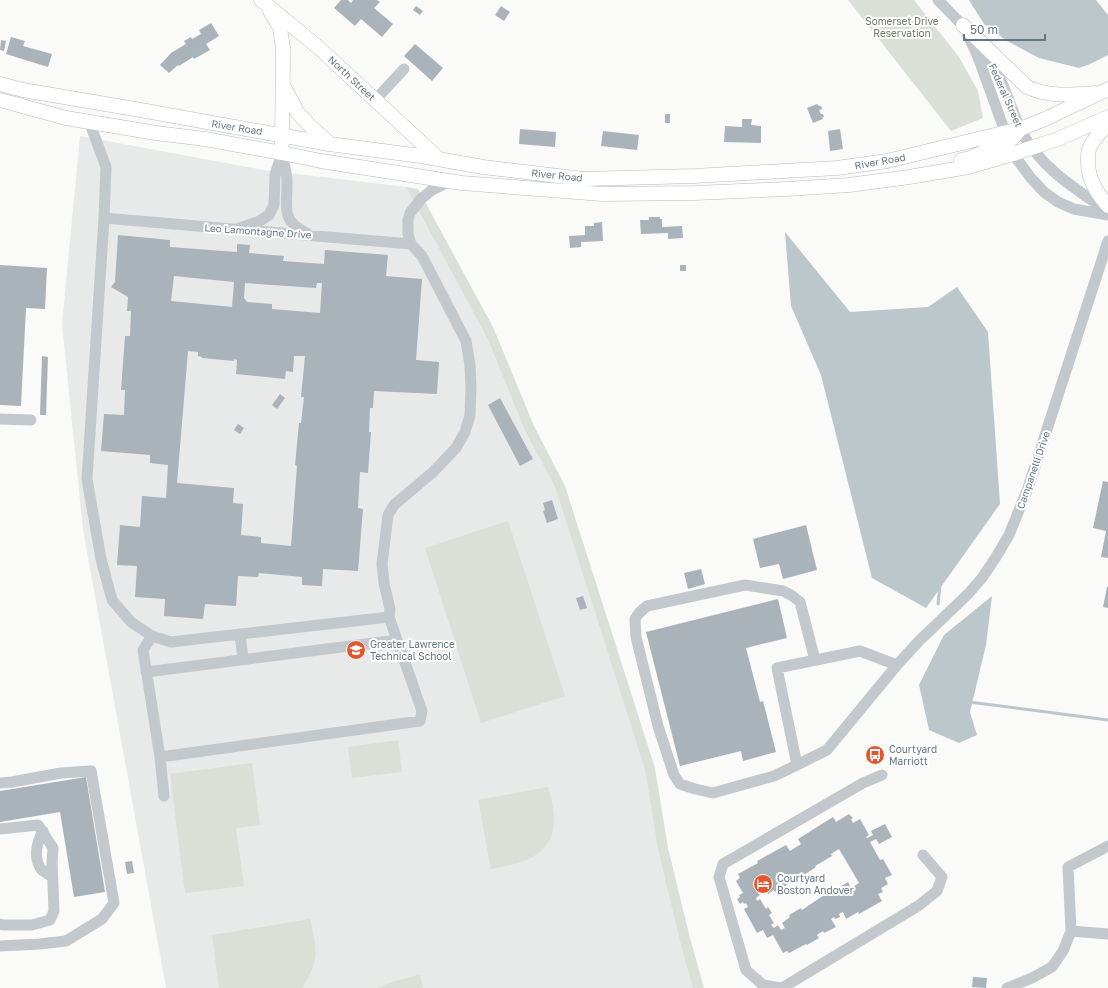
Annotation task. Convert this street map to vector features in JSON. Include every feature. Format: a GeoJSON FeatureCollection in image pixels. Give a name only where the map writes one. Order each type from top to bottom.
{"type":"FeatureCollection","features":[{"type":"Feature","properties":{"kind":"main road"},"geometry":{"type":"LineString","coordinates":[[262,1],[273,14],[280,28],[283,48],[282,153]]}},
{"type":"Feature","properties":{"kind":"main road","name":"North Street"},"geometry":{"type":"LineString","coordinates":[[262,1],[319,48],[439,160]]}},
{"type":"Feature","properties":{"kind":"main road"},"geometry":{"type":"LineString","coordinates":[[963,25],[1027,87],[1046,94],[1057,95],[1106,91]]}},
{"type":"Feature","properties":{"kind":"main road"},"geometry":{"type":"LineString","coordinates":[[282,83],[298,113],[329,144]]}},
{"type":"Feature","properties":{"kind":"main road","name":"River Road"},"geometry":{"type":"LineString","coordinates":[[0,84],[22,90],[329,144],[420,156],[482,167],[583,179],[694,176],[844,167],[1008,143],[1032,149],[1108,117]]}},
{"type":"Feature","properties":{"kind":"main road","name":"River Road"},"geometry":{"type":"LineString","coordinates":[[0,100],[66,118],[156,133],[205,139],[321,161],[462,183],[602,194],[695,193],[849,185],[968,167],[1008,143],[1020,129],[1106,91]]}},
{"type":"Feature","properties":{"kind":"main road"},"geometry":{"type":"LineString","coordinates":[[1108,124],[1095,139],[1089,150],[1088,166],[1091,182],[1108,206]]}},
{"type":"Feature","properties":{"kind":"street","name":"Federal Street"},"geometry":{"type":"LineString","coordinates":[[938,0],[963,25],[997,70],[1020,129],[1032,149],[1054,171],[1072,186],[1108,211]]}},
{"type":"Feature","properties":{"kind":"street","name":"Federal Street"},"geometry":{"type":"LineString","coordinates":[[963,25],[978,57],[1008,143],[1030,178],[1044,192],[1058,202],[1074,209],[1108,215]]}},
{"type":"Feature","properties":{"kind":"street"},"geometry":{"type":"LineString","coordinates":[[375,100],[404,69]]}},
{"type":"Feature","properties":{"kind":"street"},"geometry":{"type":"LineString","coordinates":[[89,122],[106,167],[87,479],[102,559],[112,600],[131,622],[152,636],[171,642],[389,617]]}},
{"type":"Feature","properties":{"kind":"street"},"geometry":{"type":"LineString","coordinates":[[232,230],[258,222],[269,215],[274,206],[275,175],[282,153]]}},
{"type":"Feature","properties":{"kind":"street"},"geometry":{"type":"LineString","coordinates":[[282,153],[287,178],[287,215],[298,229],[313,235]]}},
{"type":"Feature","properties":{"kind":"street"},"geometry":{"type":"LineString","coordinates":[[160,757],[420,721],[422,711],[389,617],[390,609],[384,583],[382,564],[388,515],[394,505],[433,472],[456,448],[470,415],[471,380],[466,341],[422,256],[411,244],[408,234],[408,220],[410,213],[421,199],[432,190],[450,181]]}},
{"type":"Feature","properties":{"kind":"street","name":"Leo Lamontagne Drive"},"geometry":{"type":"LineString","coordinates":[[104,218],[411,244]]}},
{"type":"Feature","properties":{"kind":"street","name":"Campanelli Drive"},"geometry":{"type":"LineString","coordinates":[[815,660],[800,602],[783,591],[745,585],[646,606],[635,619],[636,637],[658,726],[674,775],[680,784],[713,792],[774,776],[827,750],[897,665],[982,578],[1009,535],[1028,488],[1108,241]]}},
{"type":"Feature","properties":{"kind":"street"},"geometry":{"type":"LineString","coordinates":[[0,419],[31,420]]}},
{"type":"Feature","properties":{"kind":"street"},"geometry":{"type":"LineString","coordinates":[[240,634],[243,659]]}},
{"type":"Feature","properties":{"kind":"street"},"geometry":{"type":"LineString","coordinates":[[152,636],[143,650],[160,757],[164,796]]}},
{"type":"Feature","properties":{"kind":"street"},"geometry":{"type":"LineString","coordinates":[[146,672],[397,640]]}},
{"type":"Feature","properties":{"kind":"street"},"geometry":{"type":"LineString","coordinates":[[797,765],[777,668],[860,651],[897,665]]}},
{"type":"Feature","properties":{"kind":"street"},"geometry":{"type":"LineString","coordinates":[[0,783],[61,773],[91,771],[114,903],[102,919],[66,941],[0,946]]}},
{"type":"Feature","properties":{"kind":"street"},"geometry":{"type":"LineString","coordinates":[[882,776],[863,783],[723,864],[719,877],[746,970],[763,985],[782,988],[918,906],[937,891],[942,877],[923,855]]}},
{"type":"Feature","properties":{"kind":"street"},"geometry":{"type":"LineString","coordinates":[[0,829],[38,825],[43,831],[53,848],[52,877],[54,911],[50,920],[32,925],[0,924]]}},
{"type":"Feature","properties":{"kind":"street"},"geometry":{"type":"LineString","coordinates":[[43,831],[38,842],[37,858],[42,869],[52,877]]}},
{"type":"Feature","properties":{"kind":"street"},"geometry":{"type":"LineString","coordinates":[[1007,988],[1032,978],[1052,966],[1063,951],[1071,931],[1068,867],[1108,846]]}},
{"type":"Feature","properties":{"kind":"street"},"geometry":{"type":"LineString","coordinates":[[1071,931],[1108,934]]}},
{"type":"Feature","properties":{"kind":"shaded area"},"geometry":{"type":"Polygon","coordinates":[[[969,0],[1096,0],[1108,15],[1108,55],[1079,68],[1039,58],[1007,41],[984,24],[969,0]]]}},
{"type":"Feature","properties":{"kind":"shaded area","name":"Greater Lawrence Technical School"},"geometry":{"type":"Polygon","coordinates":[[[80,136],[264,170],[406,187],[488,340],[525,431],[555,487],[645,770],[658,850],[682,950],[693,988],[166,988],[83,530],[62,324],[80,136]]]}},
{"type":"Feature","properties":{"kind":"shaded area"},"geometry":{"type":"Polygon","coordinates":[[[785,232],[850,312],[928,307],[957,287],[988,332],[1000,504],[926,608],[872,578],[821,375],[791,306],[785,232]]]}},
{"type":"Feature","properties":{"kind":"shaded area"},"geometry":{"type":"Polygon","coordinates":[[[992,596],[986,645],[970,712],[977,735],[959,743],[929,730],[919,685],[944,635],[992,596]]]}},
{"type":"Feature","properties":{"kind":"green space","name":"Somerset Drive Reservation"},"geometry":{"type":"Polygon","coordinates":[[[848,0],[914,0],[959,57],[978,91],[983,118],[951,131],[848,0]]]}},
{"type":"Feature","properties":{"kind":"green space"},"geometry":{"type":"Polygon","coordinates":[[[406,187],[418,189],[493,327],[534,426],[565,486],[655,768],[668,848],[704,988],[693,988],[692,985],[658,850],[645,770],[555,487],[525,431],[488,340],[406,187]]]}},
{"type":"Feature","properties":{"kind":"green space"},"geometry":{"type":"Polygon","coordinates":[[[508,521],[565,696],[481,723],[425,548],[508,521]]]}},
{"type":"Feature","properties":{"kind":"green space"},"geometry":{"type":"Polygon","coordinates":[[[398,740],[402,772],[352,778],[348,747],[398,740]]]}},
{"type":"Feature","properties":{"kind":"green space"},"geometry":{"type":"Polygon","coordinates":[[[252,763],[260,825],[236,828],[244,886],[185,893],[170,774],[252,763]]]}},
{"type":"Feature","properties":{"kind":"green space"},"geometry":{"type":"Polygon","coordinates":[[[548,787],[554,820],[552,833],[548,843],[542,850],[524,861],[491,869],[478,800],[548,787]]]}},
{"type":"Feature","properties":{"kind":"green space"},"geometry":{"type":"Polygon","coordinates":[[[310,919],[314,938],[315,954],[312,970],[302,988],[219,988],[212,935],[310,919]]]}},
{"type":"Feature","properties":{"kind":"green space"},"geometry":{"type":"Polygon","coordinates":[[[420,975],[423,988],[377,988],[395,981],[420,975]]]}},
{"type":"Feature","properties":{"kind":"building"},"geometry":{"type":"Polygon","coordinates":[[[341,0],[348,0],[351,3],[353,0],[377,0],[380,2],[374,8],[393,24],[382,37],[361,19],[355,26],[334,8],[341,0]]]}},
{"type":"Feature","properties":{"kind":"building"},"geometry":{"type":"Polygon","coordinates":[[[416,6],[423,11],[420,15],[413,10],[416,6]]]}},
{"type":"Feature","properties":{"kind":"building"},"geometry":{"type":"Polygon","coordinates":[[[501,6],[510,12],[504,21],[495,15],[501,6]]]}},
{"type":"Feature","properties":{"kind":"building"},"geometry":{"type":"Polygon","coordinates":[[[211,23],[219,36],[206,44],[210,50],[194,59],[193,57],[179,66],[178,65],[169,73],[160,65],[171,53],[186,44],[184,41],[201,34],[199,30],[211,23]]]}},
{"type":"Feature","properties":{"kind":"building"},"geometry":{"type":"Polygon","coordinates":[[[11,37],[25,41],[23,46],[52,54],[48,67],[6,54],[11,37]]]}},
{"type":"Feature","properties":{"kind":"building"},"geometry":{"type":"Polygon","coordinates":[[[1,40],[6,41],[4,51],[0,50],[1,40]]]}},
{"type":"Feature","properties":{"kind":"building"},"geometry":{"type":"Polygon","coordinates":[[[415,44],[443,68],[432,81],[404,56],[415,44]]]}},
{"type":"Feature","properties":{"kind":"building"},"geometry":{"type":"Polygon","coordinates":[[[817,104],[821,106],[822,109],[819,110],[824,117],[822,118],[823,119],[813,123],[807,108],[817,104]]]}},
{"type":"Feature","properties":{"kind":"building"},"geometry":{"type":"Polygon","coordinates":[[[665,114],[670,114],[670,123],[665,123],[665,114]]]}},
{"type":"Feature","properties":{"kind":"building"},"geometry":{"type":"Polygon","coordinates":[[[742,119],[752,119],[751,125],[761,126],[761,143],[724,142],[725,126],[742,127],[742,119]]]}},
{"type":"Feature","properties":{"kind":"building"},"geometry":{"type":"Polygon","coordinates":[[[520,129],[556,132],[555,147],[519,144],[520,129]]]}},
{"type":"Feature","properties":{"kind":"building"},"geometry":{"type":"Polygon","coordinates":[[[840,129],[843,149],[830,151],[828,131],[840,129]]]}},
{"type":"Feature","properties":{"kind":"building"},"geometry":{"type":"Polygon","coordinates":[[[603,131],[639,135],[637,150],[601,146],[603,131]]]}},
{"type":"Feature","properties":{"kind":"building"},"geometry":{"type":"Polygon","coordinates":[[[649,217],[660,217],[660,219],[662,219],[662,227],[682,226],[683,238],[668,239],[668,233],[641,234],[640,220],[649,220],[649,217]]]}},
{"type":"Feature","properties":{"kind":"building"},"geometry":{"type":"Polygon","coordinates":[[[602,222],[603,241],[581,242],[581,247],[570,248],[569,236],[585,235],[585,226],[594,226],[594,223],[602,222]]]}},
{"type":"Feature","properties":{"kind":"building"},"geometry":{"type":"Polygon","coordinates":[[[118,235],[170,240],[170,247],[237,252],[237,244],[250,245],[249,253],[284,256],[283,261],[324,264],[325,250],[388,255],[386,276],[422,279],[416,360],[439,362],[437,394],[374,391],[373,408],[370,408],[369,432],[371,432],[368,473],[360,472],[358,508],[363,509],[358,571],[323,569],[322,586],[302,585],[302,577],[259,573],[258,577],[238,576],[236,606],[205,604],[203,619],[164,616],[165,599],[135,597],[137,566],[117,565],[120,525],[140,527],[142,496],[166,498],[168,465],[150,463],[150,455],[101,451],[104,414],[124,415],[125,390],[121,390],[125,336],[130,336],[131,311],[127,311],[128,297],[111,287],[115,282],[118,235]],[[174,276],[171,301],[232,307],[234,282],[174,276]],[[245,283],[244,298],[247,302],[272,304],[272,309],[320,313],[322,283],[317,283],[316,288],[245,283]],[[188,351],[177,483],[234,488],[233,503],[243,504],[241,535],[261,537],[261,543],[291,546],[297,466],[295,465],[299,423],[301,423],[304,397],[301,397],[305,356],[294,356],[293,372],[286,371],[285,379],[236,374],[237,360],[202,358],[198,356],[198,352],[188,351]]]}},
{"type":"Feature","properties":{"kind":"building"},"geometry":{"type":"Polygon","coordinates":[[[0,265],[47,268],[45,309],[26,308],[21,406],[0,405],[0,265]]]}},
{"type":"Feature","properties":{"kind":"building"},"geometry":{"type":"Polygon","coordinates":[[[680,265],[686,265],[686,271],[680,271],[680,265]]]}},
{"type":"Feature","properties":{"kind":"building"},"geometry":{"type":"Polygon","coordinates":[[[42,356],[48,357],[46,415],[40,415],[42,356]]]}},
{"type":"Feature","properties":{"kind":"building"},"geometry":{"type":"Polygon","coordinates":[[[280,394],[285,398],[277,409],[272,405],[280,394]]]}},
{"type":"Feature","properties":{"kind":"building"},"geometry":{"type":"Polygon","coordinates":[[[500,398],[533,459],[520,466],[488,405],[500,398]]]}},
{"type":"Feature","properties":{"kind":"building"},"geometry":{"type":"Polygon","coordinates":[[[238,424],[244,428],[240,434],[234,430],[238,424]]]}},
{"type":"Feature","properties":{"kind":"building"},"geometry":{"type":"Polygon","coordinates":[[[1103,481],[1108,482],[1108,558],[1101,557],[1106,531],[1093,528],[1103,481]]]}},
{"type":"Feature","properties":{"kind":"building"},"geometry":{"type":"Polygon","coordinates":[[[552,500],[558,519],[547,523],[543,511],[545,510],[543,503],[552,500]]]}},
{"type":"Feature","properties":{"kind":"building"},"geometry":{"type":"Polygon","coordinates":[[[806,525],[817,570],[783,579],[779,564],[760,568],[753,539],[806,525]]]}},
{"type":"Feature","properties":{"kind":"building"},"geometry":{"type":"Polygon","coordinates":[[[701,569],[705,584],[688,589],[684,573],[701,569]]]}},
{"type":"Feature","properties":{"kind":"building"},"geometry":{"type":"Polygon","coordinates":[[[1108,587],[1108,608],[1103,607],[1108,587]]]}},
{"type":"Feature","properties":{"kind":"building"},"geometry":{"type":"Polygon","coordinates":[[[583,596],[587,608],[580,610],[576,598],[583,596]]]}},
{"type":"Feature","properties":{"kind":"building"},"geometry":{"type":"Polygon","coordinates":[[[778,599],[787,638],[746,648],[760,702],[763,701],[776,752],[743,761],[741,751],[680,766],[646,632],[778,599]]]}},
{"type":"Feature","properties":{"kind":"building"},"geometry":{"type":"Polygon","coordinates":[[[86,777],[105,892],[74,897],[60,812],[0,822],[0,791],[86,777]]]}},
{"type":"Feature","properties":{"kind":"building","name":"Courtyard Boston Andover"},"geometry":{"type":"Polygon","coordinates":[[[849,814],[853,818],[851,819],[853,823],[860,819],[869,835],[866,837],[867,838],[873,835],[871,831],[885,824],[892,837],[879,844],[876,839],[870,842],[880,860],[883,859],[892,875],[885,878],[888,884],[881,888],[883,892],[878,894],[882,901],[859,914],[858,912],[846,919],[843,912],[839,914],[840,917],[835,919],[834,917],[831,919],[836,927],[824,933],[823,931],[817,935],[819,938],[807,945],[806,944],[789,953],[787,951],[783,953],[773,935],[767,938],[763,930],[757,933],[744,909],[748,907],[746,903],[744,904],[743,902],[740,904],[737,899],[740,897],[739,895],[743,893],[736,881],[740,878],[738,874],[758,863],[757,861],[786,845],[790,851],[801,844],[798,839],[833,817],[836,822],[849,814]],[[839,849],[831,854],[832,856],[815,866],[816,867],[804,875],[803,873],[792,879],[793,881],[775,892],[774,890],[768,894],[764,887],[757,892],[760,895],[756,898],[757,901],[760,899],[766,909],[768,907],[772,913],[769,915],[774,923],[771,925],[774,928],[778,925],[781,930],[785,928],[782,923],[790,917],[789,915],[801,908],[802,910],[830,891],[831,892],[848,882],[851,888],[859,883],[839,849]]]}},
{"type":"Feature","properties":{"kind":"building"},"geometry":{"type":"Polygon","coordinates":[[[132,861],[134,873],[127,874],[125,862],[132,861]]]}},
{"type":"Feature","properties":{"kind":"building"},"geometry":{"type":"Polygon","coordinates":[[[973,977],[987,978],[986,988],[972,987],[973,977]]]}},
{"type":"Feature","properties":{"kind":"waterway"},"geometry":{"type":"LineString","coordinates":[[938,604],[940,585]]}},
{"type":"Feature","properties":{"kind":"waterway"},"geometry":{"type":"LineString","coordinates":[[969,702],[1108,720]]}},
{"type":"Feature","properties":{"kind":"place","name":"Greater Lawrence Technical School"},"geometry":{"type":"Point","coordinates":[356,650]}},
{"type":"Feature","properties":{"kind":"place","name":"Courtyard Marriott"},"geometry":{"type":"Point","coordinates":[875,755]}},
{"type":"Feature","properties":{"kind":"place","name":"Courtyard Boston Andover"},"geometry":{"type":"Point","coordinates":[763,884]}}]}
